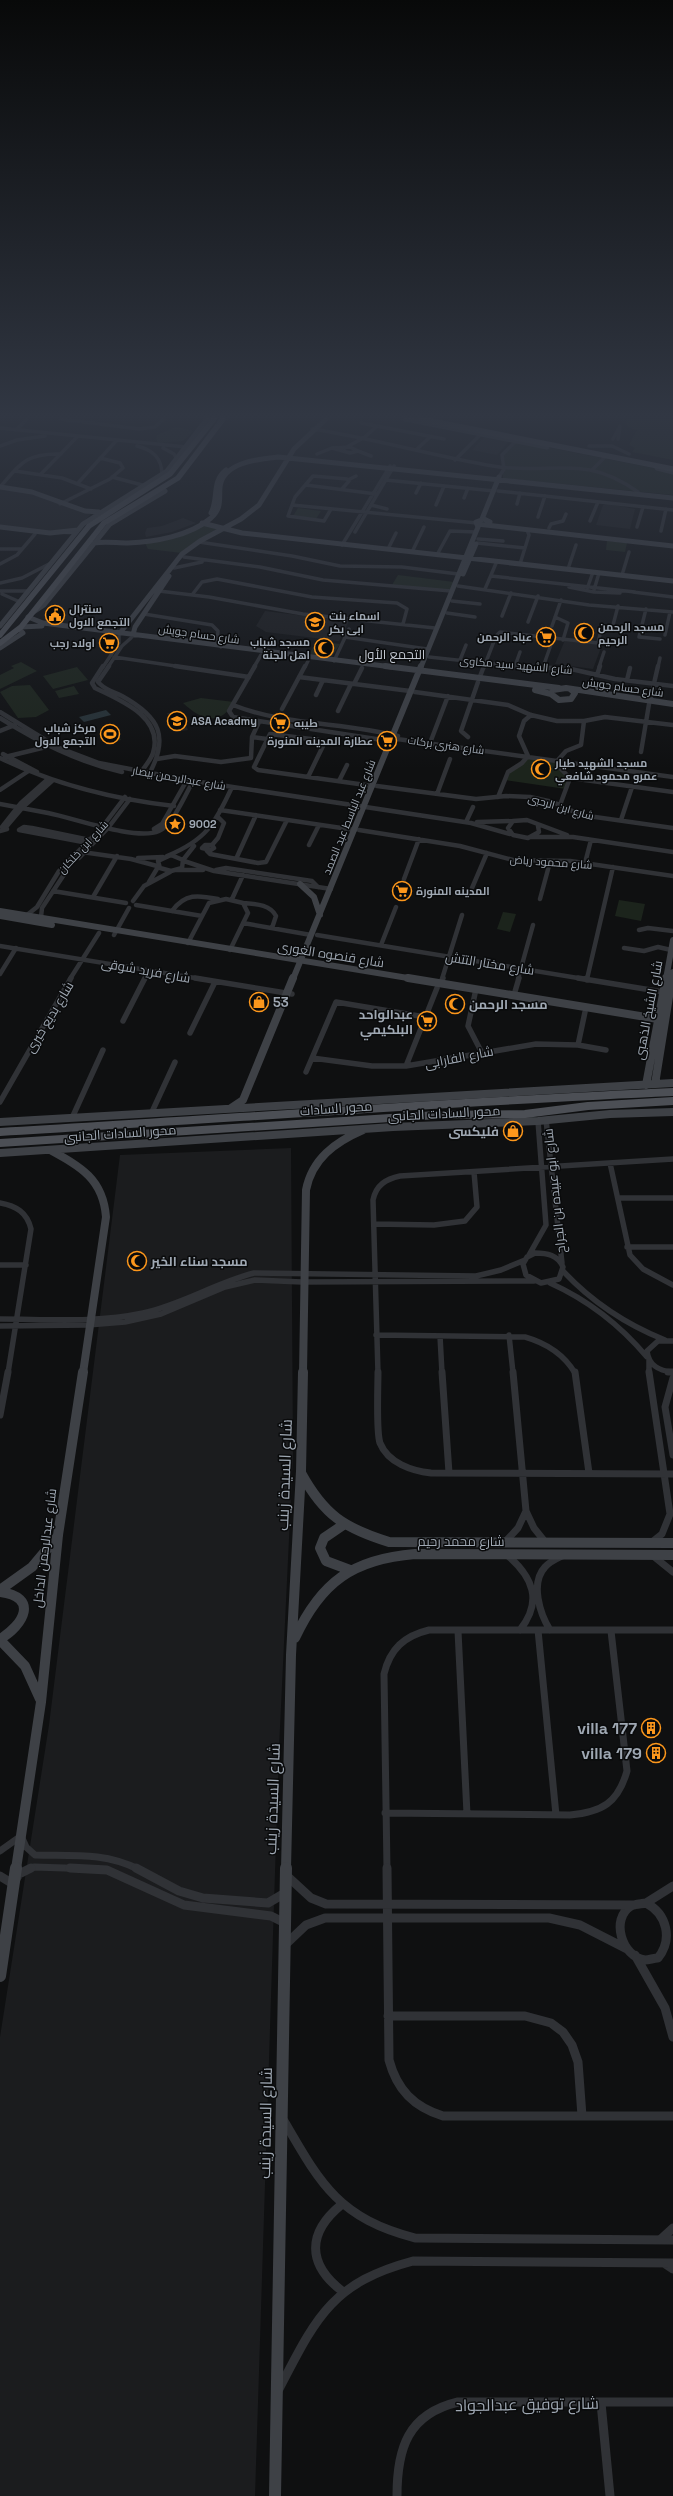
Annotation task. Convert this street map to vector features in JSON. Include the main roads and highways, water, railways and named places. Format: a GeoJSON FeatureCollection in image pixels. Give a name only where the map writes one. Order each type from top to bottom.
{"type":"FeatureCollection","features":[{"type":"Feature","properties":{"kind":"main road"},"geometry":{"type":"LineString","coordinates":[[0,635],[9,627],[82,535]]}},
{"type":"Feature","properties":{"kind":"main road"},"geometry":{"type":"LineString","coordinates":[[0,642],[20,628],[85,551],[96,535]]}},
{"type":"Feature","properties":{"kind":"main road"},"geometry":{"type":"LineString","coordinates":[[63,543],[71,549]]}},
{"type":"Feature","properties":{"kind":"main road"},"geometry":{"type":"LineString","coordinates":[[0,626],[9,627]]}},
{"type":"Feature","properties":{"kind":"main road","name":"محور السادات"},"geometry":{"type":"LineString","coordinates":[[0,1132],[263,1111],[673,1092]]}},
{"type":"Feature","properties":{"kind":"main road"},"geometry":{"type":"LineString","coordinates":[[528,1099],[528,1107],[537,1117]]}},
{"type":"Feature","properties":{"kind":"main road"},"geometry":{"type":"LineString","coordinates":[[507,1100],[517,1105],[516,1113]]}},
{"type":"Feature","properties":{"kind":"main road","name":"محور السادات"},"geometry":{"type":"LineString","coordinates":[[0,1143],[437,1115],[516,1113],[537,1117],[582,1106],[673,1101]]}},
{"type":"Feature","properties":{"kind":"main road"},"geometry":{"type":"LineString","coordinates":[[28,1121],[28,1130]]}},
{"type":"Feature","properties":{"kind":"main road"},"geometry":{"type":"LineString","coordinates":[[199,1130],[200,1139]]}},
{"type":"Feature","properties":{"kind":"place","name":"سنترال التجمع الاول"},"geometry":{"type":"Point","coordinates":[55,615]}},
{"type":"Feature","properties":{"kind":"place","name":"اسماء بنت ابى بكر"},"geometry":{"type":"Point","coordinates":[315,622]}},
{"type":"Feature","properties":{"kind":"place","name":"مسجد الرحمن الرحيم"},"geometry":{"type":"Point","coordinates":[584,633]}},
{"type":"Feature","properties":{"kind":"place","name":"عباد الرحمن"},"geometry":{"type":"Point","coordinates":[546,637]}},
{"type":"Feature","properties":{"kind":"place","name":"اولاد رجب"},"geometry":{"type":"Point","coordinates":[109,643]}},
{"type":"Feature","properties":{"kind":"place","name":"مسجد شباب اهل الجنة"},"geometry":{"type":"Point","coordinates":[324,648]}},
{"type":"Feature","properties":{"kind":"place","name":"ASA Acadmy"},"geometry":{"type":"Point","coordinates":[177,721]}},
{"type":"Feature","properties":{"kind":"place","name":"طيبه"},"geometry":{"type":"Point","coordinates":[280,723]}},
{"type":"Feature","properties":{"kind":"place","name":"مركز شباب التجمع الاول"},"geometry":{"type":"Point","coordinates":[110,734]}},
{"type":"Feature","properties":{"kind":"place","name":"عطارة المدينه المنورة"},"geometry":{"type":"Point","coordinates":[387,741]}},
{"type":"Feature","properties":{"kind":"place","name":"مسجد الشهيد طيار عمرو محمود شافعي"},"geometry":{"type":"Point","coordinates":[541,769]}},
{"type":"Feature","properties":{"kind":"place","name":"9002"},"geometry":{"type":"Point","coordinates":[175,824]}},
{"type":"Feature","properties":{"kind":"place","name":"المدينه المنورة"},"geometry":{"type":"Point","coordinates":[402,891]}},
{"type":"Feature","properties":{"kind":"place","name":"53"},"geometry":{"type":"Point","coordinates":[259,1002]}},
{"type":"Feature","properties":{"kind":"place","name":"مسجد الرحمن"},"geometry":{"type":"Point","coordinates":[455,1004]}},
{"type":"Feature","properties":{"kind":"place","name":"عبدالواحد البلكيمي"},"geometry":{"type":"Point","coordinates":[427,1021]}},
{"type":"Feature","properties":{"kind":"place","name":"فليكسى"},"geometry":{"type":"Point","coordinates":[513,1131]}},
{"type":"Feature","properties":{"kind":"place","name":"مسجد سناء الخير"},"geometry":{"type":"Point","coordinates":[137,1261]}},
{"type":"Feature","properties":{"kind":"place","name":"villa 177"},"geometry":{"type":"Point","coordinates":[651,1728]}},
{"type":"Feature","properties":{"kind":"place","name":"villa 179"},"geometry":{"type":"Point","coordinates":[656,1753]}},
{"type":"Feature","properties":{"kind":"district","name":"التجمع الأول"},"geometry":{"type":"Point","coordinates":[392,654]}}]}
